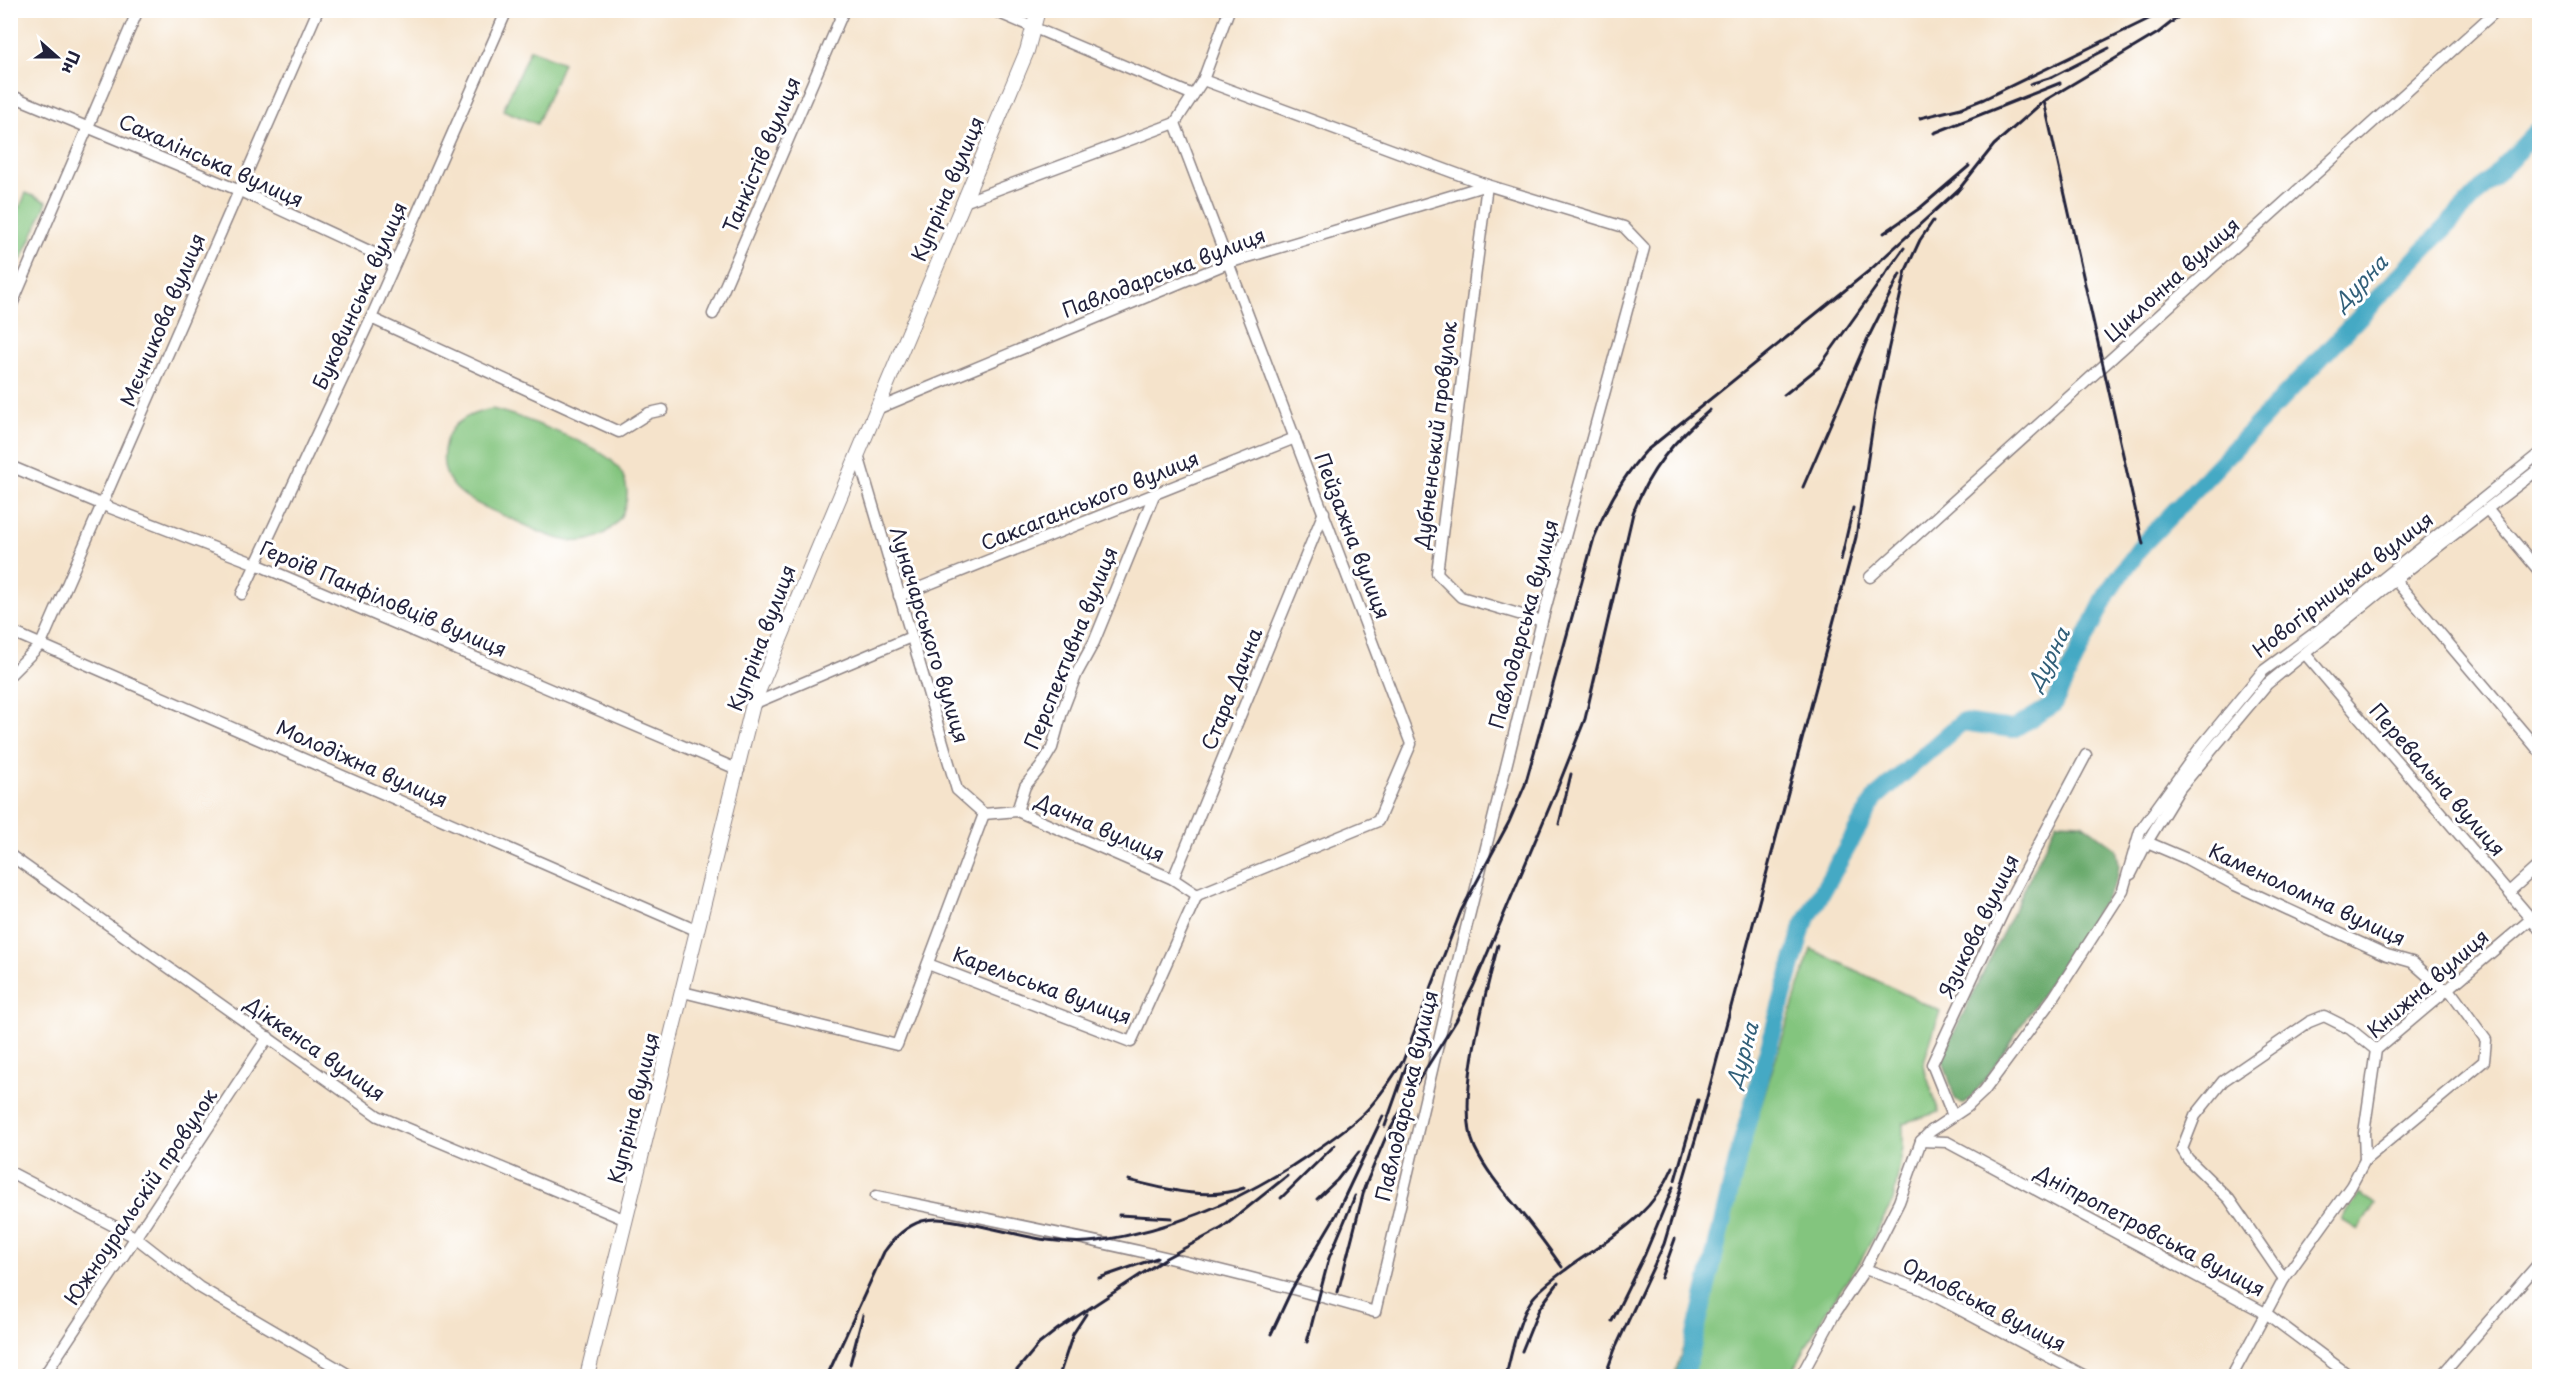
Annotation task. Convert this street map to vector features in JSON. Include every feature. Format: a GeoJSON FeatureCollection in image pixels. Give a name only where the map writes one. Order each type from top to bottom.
{"type":"FeatureCollection","features":[{"type":"Feature","properties":{"kind":"main road","name":"Купріна вулиця"},"geometry":{"type":"LineString","coordinates":[[587,1377],[739,770],[753,704],[1027,51],[1038,10]]}},
{"type":"Feature","properties":{"kind":"street"},"geometry":{"type":"LineString","coordinates":[[10,309],[90,128],[138,10]]}},
{"type":"Feature","properties":{"kind":"street","name":"Мєчникова вулиця"},"geometry":{"type":"LineString","coordinates":[[41,644],[318,10]]}},
{"type":"Feature","properties":{"kind":"street","name":"Буковинська вулиця"},"geometry":{"type":"LineString","coordinates":[[242,594],[371,318],[507,10]]}},
{"type":"Feature","properties":{"kind":"street","name":"Танкістів вулиця"},"geometry":{"type":"LineString","coordinates":[[713,314],[844,10]]}},
{"type":"Feature","properties":{"kind":"street"},"geometry":{"type":"LineString","coordinates":[[992,10],[1193,95]]}},
{"type":"Feature","properties":{"kind":"street"},"geometry":{"type":"LineString","coordinates":[[964,202],[1175,123],[1203,80],[1229,10]]}},
{"type":"Feature","properties":{"kind":"street","name":"Циклонна вулиця"},"geometry":{"type":"LineString","coordinates":[[1870,577],[2498,10]]}},
{"type":"Feature","properties":{"kind":"street"},"geometry":{"type":"LineString","coordinates":[[1203,80],[1486,185]]}},
{"type":"Feature","properties":{"kind":"street","name":"Сахалінська вулиця"},"geometry":{"type":"LineString","coordinates":[[10,95],[238,190],[395,263]]}},
{"type":"Feature","properties":{"kind":"street","name":"Пейзажна вулиця"},"geometry":{"type":"LineString","coordinates":[[1175,123],[1411,744],[1378,821],[1197,895]]}},
{"type":"Feature","properties":{"kind":"street","name":"Павлодарська вулиця"},"geometry":{"type":"LineString","coordinates":[[876,1196],[1097,1241],[1318,1295],[1375,1312],[1453,981],[1542,621],[1644,248],[1624,227],[1486,185],[1228,263],[877,409]]}},
{"type":"Feature","properties":{"kind":"street","name":"Дубненський провулок"},"geometry":{"type":"LineString","coordinates":[[1486,185],[1437,573],[1461,597],[1542,621]]}},
{"type":"Feature","properties":{"kind":"street"},"geometry":{"type":"LineString","coordinates":[[371,318],[619,432],[649,413],[663,410]]}},
{"type":"Feature","properties":{"kind":"street","name":"Саксаганського вулиця"},"geometry":{"type":"LineString","coordinates":[[899,597],[1295,438]]}},
{"type":"Feature","properties":{"kind":"street","name":"Новогірницька вулиця"},"geometry":{"type":"LineString","coordinates":[[2123,890],[2140,831],[2199,748],[2263,670],[2320,629],[2540,453]]}},
{"type":"Feature","properties":{"kind":"street","name":"Луначарського вулиця"},"geometry":{"type":"LineString","coordinates":[[858,455],[957,790],[984,814]]}},
{"type":"Feature","properties":{"kind":"street","name":"Героїв Панфіловців вулиця"},"geometry":{"type":"LineString","coordinates":[[10,466],[103,505],[256,564],[739,770]]}},
{"type":"Feature","properties":{"kind":"street","name":"Новогірницька вулиця"},"geometry":{"type":"LineString","coordinates":[[1921,1141],[1967,1107],[1984,1090],[2040,1016],[2123,890],[2147,842],[2180,788],[2267,684],[2306,655],[2395,580],[2540,468]]}},
{"type":"Feature","properties":{"kind":"street","name":"Перспективна вулиця"},"geometry":{"type":"LineString","coordinates":[[1017,811],[1025,786],[1040,768],[1052,748],[1062,712],[1077,673],[1094,642],[1154,495]]}},
{"type":"Feature","properties":{"kind":"street"},"geometry":{"type":"LineString","coordinates":[[2487,509],[2540,572]]}},
{"type":"Feature","properties":{"kind":"street","name":"Стара Дачна"},"geometry":{"type":"LineString","coordinates":[[1173,879],[1324,512]]}},
{"type":"Feature","properties":{"kind":"street"},"geometry":{"type":"LineString","coordinates":[[2395,580],[2540,752]]}},
{"type":"Feature","properties":{"kind":"street","name":"Молодіжна вулиця"},"geometry":{"type":"LineString","coordinates":[[10,631],[698,931]]}},
{"type":"Feature","properties":{"kind":"street"},"geometry":{"type":"LineString","coordinates":[[753,704],[911,637]]}},
{"type":"Feature","properties":{"kind":"street"},"geometry":{"type":"LineString","coordinates":[[10,675],[41,644]]}},
{"type":"Feature","properties":{"kind":"street","name":"Перевальна вулиця"},"geometry":{"type":"LineString","coordinates":[[2306,655],[2540,929]]}},
{"type":"Feature","properties":{"kind":"street","name":"Язикова вулиця"},"geometry":{"type":"LineString","coordinates":[[1953,1116],[1932,1064],[2005,908],[2086,755]]}},
{"type":"Feature","properties":{"kind":"street","name":"Дачна вулиця"},"geometry":{"type":"LineString","coordinates":[[984,814],[1017,811],[1173,879],[1197,895]]}},
{"type":"Feature","properties":{"kind":"street"},"geometry":{"type":"LineString","coordinates":[[683,992],[897,1045],[984,814]]}},
{"type":"Feature","properties":{"kind":"street","name":"Каменоломна вулиця"},"geometry":{"type":"LineString","coordinates":[[2147,842],[2387,955],[2412,962],[2447,990],[2486,1040],[2484,1061],[2365,1160],[2351,1186],[2284,1279],[2267,1314]]}},
{"type":"Feature","properties":{"kind":"street","name":"Діккенса вулиця"},"geometry":{"type":"LineString","coordinates":[[10,855],[378,1116],[626,1220]]}},
{"type":"Feature","properties":{"kind":"street"},"geometry":{"type":"LineString","coordinates":[[2509,892],[2540,864]]}},
{"type":"Feature","properties":{"kind":"street","name":"Карельська вулиця"},"geometry":{"type":"LineString","coordinates":[[928,964],[1131,1042],[1197,895]]}},
{"type":"Feature","properties":{"kind":"street","name":"Книжна вулиця"},"geometry":{"type":"LineString","coordinates":[[2365,1160],[2364,1133],[2376,1050],[2531,919]]}},
{"type":"Feature","properties":{"kind":"street","name":"Дніпропетровська вулиця"},"geometry":{"type":"LineString","coordinates":[[2284,1279],[2229,1199],[2188,1159],[2182,1149],[2195,1116],[2223,1081],[2309,1022],[2324,1016],[2350,1029],[2376,1050]]}},
{"type":"Feature","properties":{"kind":"street","name":"Южноуральскій провулок"},"geometry":{"type":"LineString","coordinates":[[44,1377],[268,1037]]}},
{"type":"Feature","properties":{"kind":"street"},"geometry":{"type":"LineString","coordinates":[[1801,1377],[1834,1315],[1865,1269],[1899,1202],[1921,1141]]}},
{"type":"Feature","properties":{"kind":"street","name":"Дніпропетровська вулиця"},"geometry":{"type":"LineString","coordinates":[[1921,1141],[1947,1142],[2267,1314],[2350,1377]]}},
{"type":"Feature","properties":{"kind":"street"},"geometry":{"type":"LineString","coordinates":[[10,1172],[135,1238],[200,1287],[351,1377]]}},
{"type":"Feature","properties":{"kind":"street"},"geometry":{"type":"LineString","coordinates":[[2441,1377],[2540,1262]]}},
{"type":"Feature","properties":{"kind":"street","name":"Орловська вулиця"},"geometry":{"type":"LineString","coordinates":[[1865,1269],[1921,1289],[2085,1377]]}},
{"type":"Feature","properties":{"kind":"street"},"geometry":{"type":"LineString","coordinates":[[2232,1377],[2267,1314]]}},
{"type":"Feature","properties":{"kind":"green space"},"geometry":{"type":"Polygon","coordinates":[[[530,49],[563,63],[537,124],[503,110],[530,49]]]}},
{"type":"Feature","properties":{"kind":"green space"},"geometry":{"type":"Polygon","coordinates":[[[26,193],[47,202],[22,259],[11,255],[11,204],[20,207],[26,193]]]}},
{"type":"Feature","properties":{"kind":"green space"},"geometry":{"type":"Polygon","coordinates":[[[492,409],[519,417],[573,439],[612,461],[622,474],[627,489],[626,503],[611,529],[598,537],[582,541],[558,539],[486,508],[461,493],[452,484],[443,458],[449,434],[464,419],[492,409]]]}},
{"type":"Feature","properties":{"kind":"green space"},"geometry":{"type":"Polygon","coordinates":[[[2057,822],[2082,823],[2116,849],[2119,863],[2118,875],[2113,887],[1989,1074],[1971,1098],[1962,1104],[1955,1099],[1942,1057],[2057,822]]]}},
{"type":"Feature","properties":{"kind":"green space"},"geometry":{"type":"Polygon","coordinates":[[[1811,949],[1940,1011],[1923,1065],[1939,1112],[1903,1123],[1903,1148],[1893,1201],[1861,1260],[1825,1313],[1790,1376],[1674,1376],[1811,949]]]}},
{"type":"Feature","properties":{"kind":"green space"},"geometry":{"type":"Polygon","coordinates":[[[2359,1194],[2375,1204],[2358,1230],[2342,1220],[2359,1194]]]}},
{"type":"Feature","properties":{"kind":"waterway","name":"Дурна"},"geometry":{"type":"LineString","coordinates":[[1685,1376],[1741,1145],[1803,926],[1875,798],[1962,722],[2013,729],[2053,705],[2108,592],[2143,544],[2540,128]]}},
{"type":"Feature","properties":{"kind":"railway"},"geometry":{"type":"LineString","coordinates":[[1920,118],[1961,108],[1984,99],[2167,10]]}},
{"type":"Feature","properties":{"kind":"railway"},"geometry":{"type":"LineString","coordinates":[[1956,193],[1994,145],[2044,101],[2158,33],[2187,10]]}},
{"type":"Feature","properties":{"kind":"railway"},"geometry":{"type":"LineString","coordinates":[[2030,84],[2052,77],[2109,48]]}},
{"type":"Feature","properties":{"kind":"railway"},"geometry":{"type":"LineString","coordinates":[[1934,133],[2060,83]]}},
{"type":"Feature","properties":{"kind":"railway"},"geometry":{"type":"LineString","coordinates":[[2044,101],[2143,544]]}},
{"type":"Feature","properties":{"kind":"railway"},"geometry":{"type":"LineString","coordinates":[[1884,233],[1920,208],[1969,166]]}},
{"type":"Feature","properties":{"kind":"railway"},"geometry":{"type":"LineString","coordinates":[[827,1376],[884,1252],[901,1233],[916,1223],[936,1219],[949,1220],[1052,1241],[1068,1242],[1098,1241],[1151,1230],[1199,1214],[1269,1180],[1328,1142],[1368,1109],[1403,1061],[1461,911],[1509,822],[1525,785],[1594,538],[1622,481],[1646,451],[1870,270],[1961,187]]}},
{"type":"Feature","properties":{"kind":"railway"},"geometry":{"type":"LineString","coordinates":[[1605,1376],[1615,1349],[1664,1244],[1699,1127],[1856,537],[1876,405],[1906,270],[1920,240],[1933,221]]}},
{"type":"Feature","properties":{"kind":"railway"},"geometry":{"type":"LineString","coordinates":[[1784,395],[1819,367],[1904,248]]}},
{"type":"Feature","properties":{"kind":"railway"},"geometry":{"type":"LineString","coordinates":[[1803,487],[1867,340],[1900,274]]}},
{"type":"Feature","properties":{"kind":"railway"},"geometry":{"type":"LineString","coordinates":[[1363,1191],[1385,1139],[1456,1021],[1474,985],[1585,719],[1633,513],[1639,497],[1664,456],[1685,432],[1710,410]]}},
{"type":"Feature","properties":{"kind":"railway"},"geometry":{"type":"LineString","coordinates":[[1841,560],[1853,508]]}},
{"type":"Feature","properties":{"kind":"railway"},"geometry":{"type":"LineString","coordinates":[[1559,824],[1571,774]]}},
{"type":"Feature","properties":{"kind":"railway"},"geometry":{"type":"LineString","coordinates":[[1498,945],[1474,1048],[1468,1104],[1469,1128],[1475,1148],[1485,1166],[1562,1267]]}},
{"type":"Feature","properties":{"kind":"railway"},"geometry":{"type":"LineString","coordinates":[[1385,1126],[1407,1064]]}},
{"type":"Feature","properties":{"kind":"railway"},"geometry":{"type":"LineString","coordinates":[[1675,1180],[1698,1100]]}},
{"type":"Feature","properties":{"kind":"railway"},"geometry":{"type":"LineString","coordinates":[[1271,1334],[1292,1289],[1336,1215],[1383,1116]]}},
{"type":"Feature","properties":{"kind":"railway"},"geometry":{"type":"LineString","coordinates":[[1281,1198],[1335,1145]]}},
{"type":"Feature","properties":{"kind":"railway"},"geometry":{"type":"LineString","coordinates":[[1317,1199],[1337,1180],[1359,1152]]}},
{"type":"Feature","properties":{"kind":"railway"},"geometry":{"type":"LineString","coordinates":[[1506,1376],[1519,1325],[1533,1298],[1554,1278],[1614,1236],[1642,1213],[1654,1200],[1673,1167]]}},
{"type":"Feature","properties":{"kind":"railway"},"geometry":{"type":"LineString","coordinates":[[1012,1376],[1039,1344],[1058,1329],[1166,1258],[1222,1228],[1287,1176]]}},
{"type":"Feature","properties":{"kind":"railway"},"geometry":{"type":"LineString","coordinates":[[1128,1180],[1201,1194],[1230,1192],[1244,1188]]}},
{"type":"Feature","properties":{"kind":"railway"},"geometry":{"type":"LineString","coordinates":[[1338,1292],[1366,1183]]}},
{"type":"Feature","properties":{"kind":"railway"},"geometry":{"type":"LineString","coordinates":[[1612,1321],[1645,1254],[1673,1187]]}},
{"type":"Feature","properties":{"kind":"railway"},"geometry":{"type":"LineString","coordinates":[[1307,1342],[1329,1258],[1355,1196]]}},
{"type":"Feature","properties":{"kind":"railway"},"geometry":{"type":"LineString","coordinates":[[1119,1215],[1172,1218]]}},
{"type":"Feature","properties":{"kind":"railway"},"geometry":{"type":"LineString","coordinates":[[1661,1278],[1675,1239]]}},
{"type":"Feature","properties":{"kind":"railway"},"geometry":{"type":"LineString","coordinates":[[1099,1278],[1157,1258]]}},
{"type":"Feature","properties":{"kind":"railway"},"geometry":{"type":"LineString","coordinates":[[1522,1351],[1539,1309],[1558,1283]]}},
{"type":"Feature","properties":{"kind":"railway"},"geometry":{"type":"LineString","coordinates":[[1059,1376],[1073,1334],[1086,1314]]}},
{"type":"Feature","properties":{"kind":"railway"},"geometry":{"type":"LineString","coordinates":[[850,1364],[863,1315]]}}]}
